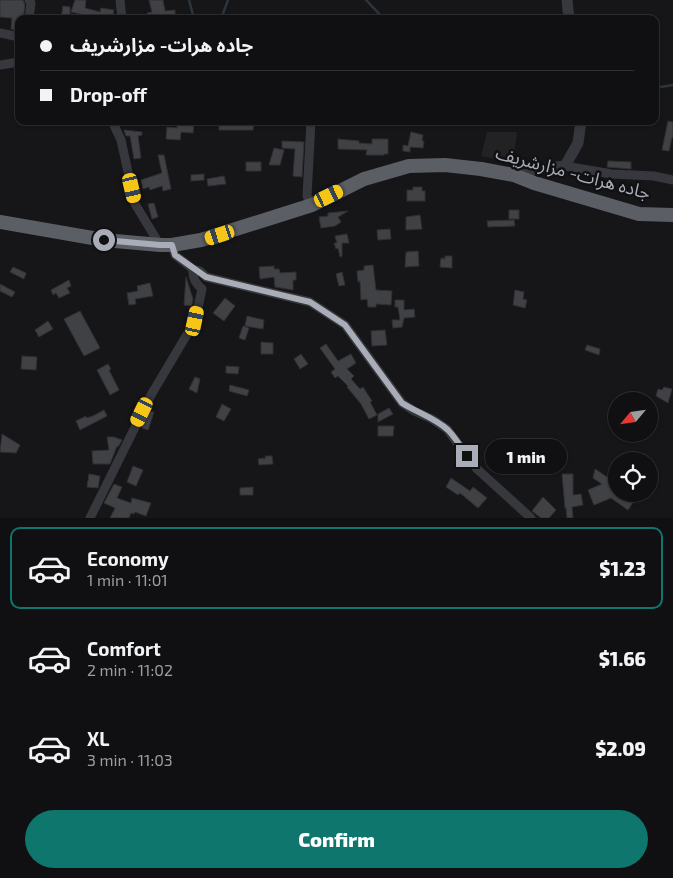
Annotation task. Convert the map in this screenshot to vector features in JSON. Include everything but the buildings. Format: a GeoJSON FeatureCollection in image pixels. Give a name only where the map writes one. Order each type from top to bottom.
{"type":"FeatureCollection","features":[{"type":"Feature","properties":{"kind":"highway","name":"جاده هرات- مزارشریف"},"geometry":{"type":"LineString","coordinates":[[0,222],[104,240],[166,245],[201,240],[312,205],[364,179],[410,166],[444,165],[514,175],[534,183],[639,214],[673,215]]}},
{"type":"Feature","properties":{"kind":"street"},"geometry":{"type":"LineString","coordinates":[[29,0],[31,3],[30,15]]}},
{"type":"Feature","properties":{"kind":"street"},"geometry":{"type":"LineString","coordinates":[[120,0],[122,15]]}},
{"type":"Feature","properties":{"kind":"street"},"geometry":{"type":"LineString","coordinates":[[567,0],[569,15]]}},
{"type":"Feature","properties":{"kind":"street"},"geometry":{"type":"LineString","coordinates":[[0,33],[15,35]]}},
{"type":"Feature","properties":{"kind":"street"},"geometry":{"type":"LineString","coordinates":[[0,65],[15,63]]}},
{"type":"Feature","properties":{"kind":"street"},"geometry":{"type":"LineString","coordinates":[[114,125],[121,140],[135,204],[175,255],[206,277],[310,302],[345,325],[402,403],[447,429],[477,469],[531,518]]}},
{"type":"Feature","properties":{"kind":"street"},"geometry":{"type":"LineString","coordinates":[[311,125],[307,196],[312,205]]}},
{"type":"Feature","properties":{"kind":"street"},"geometry":{"type":"LineString","coordinates":[[566,166],[578,143],[581,125]]}},
{"type":"Feature","properties":{"kind":"street"},"geometry":{"type":"LineString","coordinates":[[514,175],[533,170],[566,166],[612,174],[654,176],[673,180]]}},
{"type":"Feature","properties":{"kind":"street"},"geometry":{"type":"LineString","coordinates":[[90,518],[150,395],[195,321],[202,289],[192,275],[193,268]]}},
{"type":"Feature","properties":{"kind":"shaded area"},"geometry":{"type":"Polygon","coordinates":[[[487,132],[517,132],[513,163],[481,156],[487,132]]]}},
{"type":"Feature","properties":{"kind":"waterway"},"geometry":{"type":"LineString","coordinates":[[189,0],[193,15]]}},
{"type":"Feature","properties":{"kind":"waterway"},"geometry":{"type":"LineString","coordinates":[[222,15],[228,0]]}},
{"type":"Feature","properties":{"kind":"waterway"},"geometry":{"type":"LineString","coordinates":[[366,0],[380,15]]}},
{"type":"Feature","properties":{"kind":"waterway"},"geometry":{"type":"LineString","coordinates":[[659,87],[673,85]]}},
{"type":"Feature","properties":{"kind":"route"},"geometry":{"type":"LineString","coordinates":[[104,240],[172,245],[175,255],[206,277],[310,302],[345,325],[402,403],[447,429],[467,456]]}}]}
